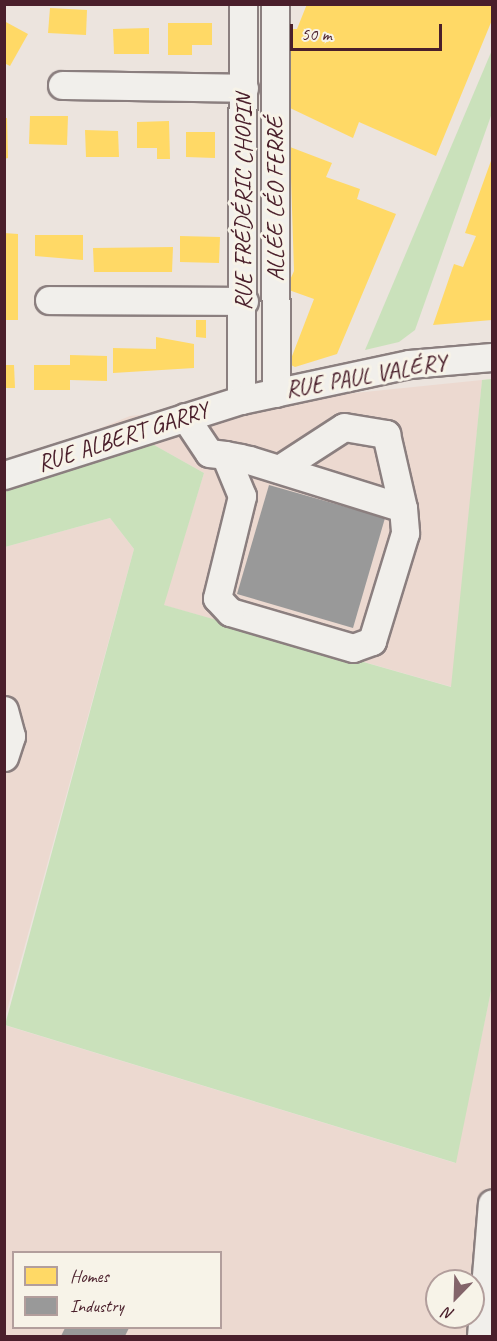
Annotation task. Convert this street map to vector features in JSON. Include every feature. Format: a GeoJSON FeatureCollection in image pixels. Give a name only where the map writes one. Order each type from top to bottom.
{"type":"FeatureCollection","features":[{"type":"Feature","properties":{"kind":"street","name":"RUE FRÉDÉRIC CHOPIN"},"geometry":{"type":"LineString","coordinates":[[241,400],[244,301],[243,4]]}},
{"type":"Feature","properties":{"kind":"street","name":"ALLÉE LÉO FERRÉ"},"geometry":{"type":"LineString","coordinates":[[275,4],[276,393]]}},
{"type":"Feature","properties":{"kind":"street"},"geometry":{"type":"LineString","coordinates":[[62,85],[244,88]]}},
{"type":"Feature","properties":{"kind":"street"},"geometry":{"type":"LineString","coordinates":[[49,300],[244,301]]}},
{"type":"Feature","properties":{"kind":"street","name":"RUE PAUL VALÉRY"},"geometry":{"type":"LineString","coordinates":[[241,400],[409,364],[492,357]]}},
{"type":"Feature","properties":{"kind":"street","name":"RUE ALBERT GARRY"},"geometry":{"type":"LineString","coordinates":[[4,475],[241,400]]}},
{"type":"Feature","properties":{"kind":"street"},"geometry":{"type":"LineString","coordinates":[[185,417],[217,454],[242,496],[217,598],[230,612],[353,648],[372,641],[405,533],[403,508],[386,434],[344,427],[279,469]]}},
{"type":"Feature","properties":{"kind":"street"},"geometry":{"type":"LineString","coordinates":[[217,454],[279,469],[403,508]]}},
{"type":"Feature","properties":{"kind":"street"},"geometry":{"type":"LineString","coordinates":[[4,710],[11,736],[4,757]]}},
{"type":"Feature","properties":{"kind":"street"},"geometry":{"type":"LineString","coordinates":[[481,1336],[492,1203]]}},
{"type":"Feature","properties":{"kind":"shaded area"},"geometry":{"type":"Polygon","coordinates":[[[482,380],[452,687],[163,605],[204,473],[147,441],[5,492],[5,467],[130,416],[482,380]]]}},
{"type":"Feature","properties":{"kind":"shaded area"},"geometry":{"type":"Polygon","coordinates":[[[110,518],[134,549],[5,1018],[5,547],[110,518]]]}},
{"type":"Feature","properties":{"kind":"shaded area"},"geometry":{"type":"Polygon","coordinates":[[[492,986],[492,1336],[5,1336],[4,1025],[455,1163],[492,986]]]}},
{"type":"Feature","properties":{"kind":"green space"},"geometry":{"type":"Polygon","coordinates":[[[492,50],[492,113],[415,330],[399,342],[365,350],[492,50]]]}},
{"type":"Feature","properties":{"kind":"green space"},"geometry":{"type":"Polygon","coordinates":[[[492,379],[492,986],[456,1163],[5,1025],[134,549],[110,518],[5,547],[5,492],[147,441],[204,473],[164,605],[451,687],[482,380],[492,379]]]}},
{"type":"Feature","properties":{"kind":"building: Homes"},"geometry":{"type":"Polygon","coordinates":[[[307,4],[492,4],[492,20],[436,156],[359,122],[353,138],[290,108],[291,29],[297,29],[307,4]]]}},
{"type":"Feature","properties":{"kind":"building: Homes"},"geometry":{"type":"Polygon","coordinates":[[[50,8],[87,10],[86,35],[48,33],[50,8]]]}},
{"type":"Feature","properties":{"kind":"building: Homes"},"geometry":{"type":"Polygon","coordinates":[[[4,21],[28,34],[10,66],[4,63],[4,21]]]}},
{"type":"Feature","properties":{"kind":"building: Homes"},"geometry":{"type":"Polygon","coordinates":[[[168,23],[212,23],[212,45],[192,45],[192,55],[168,55],[168,23]]]}},
{"type":"Feature","properties":{"kind":"building: Homes"},"geometry":{"type":"Polygon","coordinates":[[[149,28],[149,54],[114,54],[113,29],[149,28]]]}},
{"type":"Feature","properties":{"kind":"building: Homes"},"geometry":{"type":"Polygon","coordinates":[[[30,116],[68,116],[67,145],[29,144],[30,116]]]}},
{"type":"Feature","properties":{"kind":"building: Homes"},"geometry":{"type":"Polygon","coordinates":[[[4,118],[7,118],[8,158],[4,159],[4,118]]]}},
{"type":"Feature","properties":{"kind":"building: Homes"},"geometry":{"type":"Polygon","coordinates":[[[169,121],[170,159],[157,159],[157,148],[137,148],[137,122],[169,121]]]}},
{"type":"Feature","properties":{"kind":"building: Homes"},"geometry":{"type":"Polygon","coordinates":[[[85,130],[118,131],[119,157],[86,157],[85,130]]]}},
{"type":"Feature","properties":{"kind":"building: Homes"},"geometry":{"type":"Polygon","coordinates":[[[186,132],[215,132],[215,158],[186,157],[186,132]]]}},
{"type":"Feature","properties":{"kind":"building: Homes"},"geometry":{"type":"Polygon","coordinates":[[[290,147],[332,163],[326,177],[360,189],[357,199],[396,214],[337,354],[295,367],[289,364],[314,299],[286,289],[294,271],[290,147]]]}},
{"type":"Feature","properties":{"kind":"building: Homes"},"geometry":{"type":"Polygon","coordinates":[[[492,158],[492,320],[433,325],[454,264],[463,267],[476,236],[465,233],[492,158]]]}},
{"type":"Feature","properties":{"kind":"building: Homes"},"geometry":{"type":"Polygon","coordinates":[[[4,233],[18,234],[18,320],[4,320],[4,233]]]}},
{"type":"Feature","properties":{"kind":"building: Homes"},"geometry":{"type":"Polygon","coordinates":[[[35,235],[83,235],[83,260],[35,256],[35,235]]]}},
{"type":"Feature","properties":{"kind":"building: Homes"},"geometry":{"type":"Polygon","coordinates":[[[180,236],[220,237],[219,263],[180,262],[180,236]]]}},
{"type":"Feature","properties":{"kind":"building: Homes"},"geometry":{"type":"Polygon","coordinates":[[[173,247],[172,272],[94,272],[93,248],[173,247]]]}},
{"type":"Feature","properties":{"kind":"building: Homes"},"geometry":{"type":"Polygon","coordinates":[[[196,320],[206,320],[206,338],[196,337],[196,320]]]}},
{"type":"Feature","properties":{"kind":"building: Homes"},"geometry":{"type":"Polygon","coordinates":[[[156,337],[194,344],[194,368],[113,373],[113,348],[156,349],[156,337]]]}},
{"type":"Feature","properties":{"kind":"building: Homes"},"geometry":{"type":"Polygon","coordinates":[[[70,355],[107,356],[107,381],[70,380],[70,390],[34,390],[34,365],[70,365],[70,355]]]}},
{"type":"Feature","properties":{"kind":"building: Homes"},"geometry":{"type":"Polygon","coordinates":[[[4,365],[14,365],[15,388],[4,388],[4,365]]]}},
{"type":"Feature","properties":{"kind":"building: Industry"},"geometry":{"type":"Polygon","coordinates":[[[269,485],[385,518],[353,628],[237,594],[269,485]]]}},
{"type":"Feature","properties":{"kind":"building: Industry"},"geometry":{"type":"Polygon","coordinates":[[[64,1329],[128,1329],[125,1336],[61,1336],[64,1329]]]}}]}
